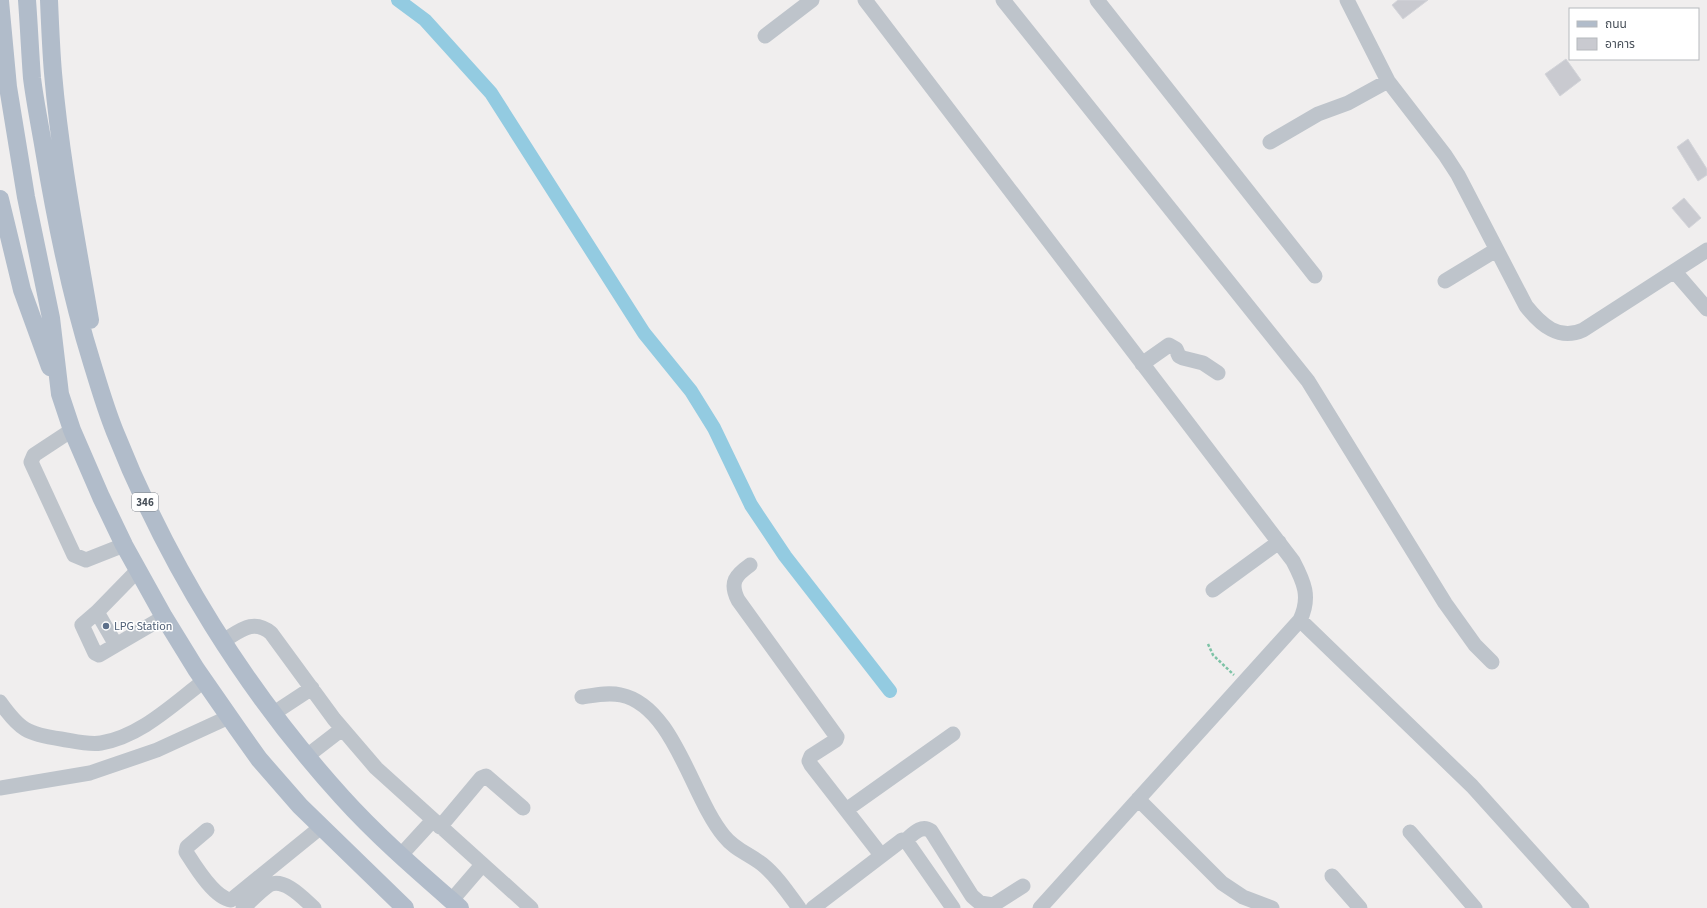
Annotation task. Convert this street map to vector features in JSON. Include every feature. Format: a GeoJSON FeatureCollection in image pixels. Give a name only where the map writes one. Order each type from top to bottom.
{"type":"FeatureCollection","features":[{"type":"Feature","properties":{"kind":"main road","name":"346"},"geometry":{"type":"LineString","coordinates":[[27,0],[32,79],[60,239],[76,310],[114,430],[137,486],[178,566],[232,657],[274,713],[343,798],[401,855],[456,904]]}},
{"type":"Feature","properties":{"kind":"main road"},"geometry":{"type":"LineString","coordinates":[[49,0],[53,73],[67,186],[103,397]]}},
{"type":"Feature","properties":{"kind":"main road"},"geometry":{"type":"LineString","coordinates":[[0,1],[8,87],[26,197],[51,318],[60,394]]}},
{"type":"Feature","properties":{"kind":"main road"},"geometry":{"type":"LineString","coordinates":[[0,199],[22,290],[72,430],[124,545],[164,617],[204,681],[259,759],[321,828],[405,908]]}},
{"type":"Feature","properties":{"kind":"street"},"geometry":{"type":"LineString","coordinates":[[765,36],[796,5],[812,0]]}},
{"type":"Feature","properties":{"kind":"street"},"geometry":{"type":"LineString","coordinates":[[865,0],[1294,561],[1305,583],[1304,613],[1300,620],[1040,908]]}},
{"type":"Feature","properties":{"kind":"street"},"geometry":{"type":"LineString","coordinates":[[1003,0],[1308,381],[1445,603],[1476,644],[1492,662]]}},
{"type":"Feature","properties":{"kind":"street"},"geometry":{"type":"LineString","coordinates":[[1098,0],[1315,276]]}},
{"type":"Feature","properties":{"kind":"street"},"geometry":{"type":"LineString","coordinates":[[1347,0],[1388,81],[1445,155],[1458,175],[1526,306],[1535,318],[1545,325],[1564,334],[1575,334],[1584,330],[1707,250]]}},
{"type":"Feature","properties":{"kind":"street"},"geometry":{"type":"LineString","coordinates":[[1270,142],[1318,114],[1348,103],[1388,81]]}},
{"type":"Feature","properties":{"kind":"street"},"geometry":{"type":"LineString","coordinates":[[1445,281],[1496,250]]}},
{"type":"Feature","properties":{"kind":"street"},"geometry":{"type":"LineString","coordinates":[[1675,272],[1707,308]]}},
{"type":"Feature","properties":{"kind":"street"},"geometry":{"type":"LineString","coordinates":[[1142,364],[1169,345],[1176,349],[1179,356],[1203,363],[1218,374]]}},
{"type":"Feature","properties":{"kind":"street"},"geometry":{"type":"LineString","coordinates":[[72,430],[34,454],[31,462],[74,554],[86,560],[124,545]]}},
{"type":"Feature","properties":{"kind":"street"},"geometry":{"type":"LineString","coordinates":[[1213,590],[1279,542]]}},
{"type":"Feature","properties":{"kind":"street"},"geometry":{"type":"LineString","coordinates":[[750,565],[738,576],[732,589],[738,600],[836,734],[836,740],[811,756],[809,761],[846,810],[878,857]]}},
{"type":"Feature","properties":{"kind":"street"},"geometry":{"type":"LineString","coordinates":[[138,570],[97,612],[82,625],[95,653],[99,655],[164,617]]}},
{"type":"Feature","properties":{"kind":"street"},"geometry":{"type":"LineString","coordinates":[[97,612],[116,645]]}},
{"type":"Feature","properties":{"kind":"street"},"geometry":{"type":"LineString","coordinates":[[1300,620],[1472,786],[1582,908]]}},
{"type":"Feature","properties":{"kind":"street"},"geometry":{"type":"LineString","coordinates":[[223,641],[252,625],[266,629],[276,638],[342,729],[376,768],[436,824],[531,908]]}},
{"type":"Feature","properties":{"kind":"street"},"geometry":{"type":"LineString","coordinates":[[0,702],[14,722],[26,731],[45,737],[76,742],[100,743],[125,736],[145,726],[204,681]]}},
{"type":"Feature","properties":{"kind":"street"},"geometry":{"type":"LineString","coordinates":[[274,713],[312,688]]}},
{"type":"Feature","properties":{"kind":"street"},"geometry":{"type":"LineString","coordinates":[[582,697],[601,694],[621,695],[642,705],[665,729],[717,827],[730,843],[771,872],[799,908]]}},
{"type":"Feature","properties":{"kind":"street"},"geometry":{"type":"LineString","coordinates":[[0,788],[90,773],[157,750],[229,717]]}},
{"type":"Feature","properties":{"kind":"street"},"geometry":{"type":"LineString","coordinates":[[308,756],[342,729]]}},
{"type":"Feature","properties":{"kind":"street"},"geometry":{"type":"LineString","coordinates":[[846,810],[952,734]]}},
{"type":"Feature","properties":{"kind":"street"},"geometry":{"type":"LineString","coordinates":[[401,855],[436,824],[481,778],[486,776],[523,808]]}},
{"type":"Feature","properties":{"kind":"street"},"geometry":{"type":"LineString","coordinates":[[1138,799],[1222,883],[1243,897],[1272,908]]}},
{"type":"Feature","properties":{"kind":"street"},"geometry":{"type":"LineString","coordinates":[[207,830],[187,847],[186,852],[218,894],[231,900],[321,828]]}},
{"type":"Feature","properties":{"kind":"street"},"geometry":{"type":"LineString","coordinates":[[813,908],[901,840],[905,841],[921,829],[927,828],[931,831],[972,896],[980,903],[993,905],[1023,886]]}},
{"type":"Feature","properties":{"kind":"street"},"geometry":{"type":"LineString","coordinates":[[1410,832],[1475,908]]}},
{"type":"Feature","properties":{"kind":"street"},"geometry":{"type":"LineString","coordinates":[[905,841],[953,908]]}},
{"type":"Feature","properties":{"kind":"street"},"geometry":{"type":"LineString","coordinates":[[456,904],[482,865]]}},
{"type":"Feature","properties":{"kind":"street"},"geometry":{"type":"LineString","coordinates":[[1332,876],[1360,908]]}},
{"type":"Feature","properties":{"kind":"street"},"geometry":{"type":"LineString","coordinates":[[243,908],[270,885],[279,884],[295,892],[314,908]]}},
{"type":"Feature","properties":{"kind":"path"},"geometry":{"type":"LineString","coordinates":[[1208,644],[1213,655],[1242,684]]}},
{"type":"Feature","properties":{"kind":"building"},"geometry":{"type":"Polygon","coordinates":[[[1398,0],[1428,0],[1403,19],[1392,5],[1398,0]]]}},
{"type":"Feature","properties":{"kind":"building"},"geometry":{"type":"Polygon","coordinates":[[[1566,59],[1581,80],[1560,96],[1545,74],[1566,59]]]}},
{"type":"Feature","properties":{"kind":"building"},"geometry":{"type":"Polygon","coordinates":[[[1688,139],[1707,169],[1707,175],[1698,181],[1677,147],[1688,139]]]}},
{"type":"Feature","properties":{"kind":"building"},"geometry":{"type":"Polygon","coordinates":[[[1684,198],[1701,218],[1689,228],[1672,208],[1684,198]]]}},
{"type":"Feature","properties":{"kind":"waterway"},"geometry":{"type":"LineString","coordinates":[[398,0],[425,20],[491,93],[644,333],[691,391],[714,428],[751,505],[785,556],[890,691]]}},
{"type":"Feature","properties":{"kind":"place","name":"LPG Station"},"geometry":{"type":"Point","coordinates":[106,626]}}]}
